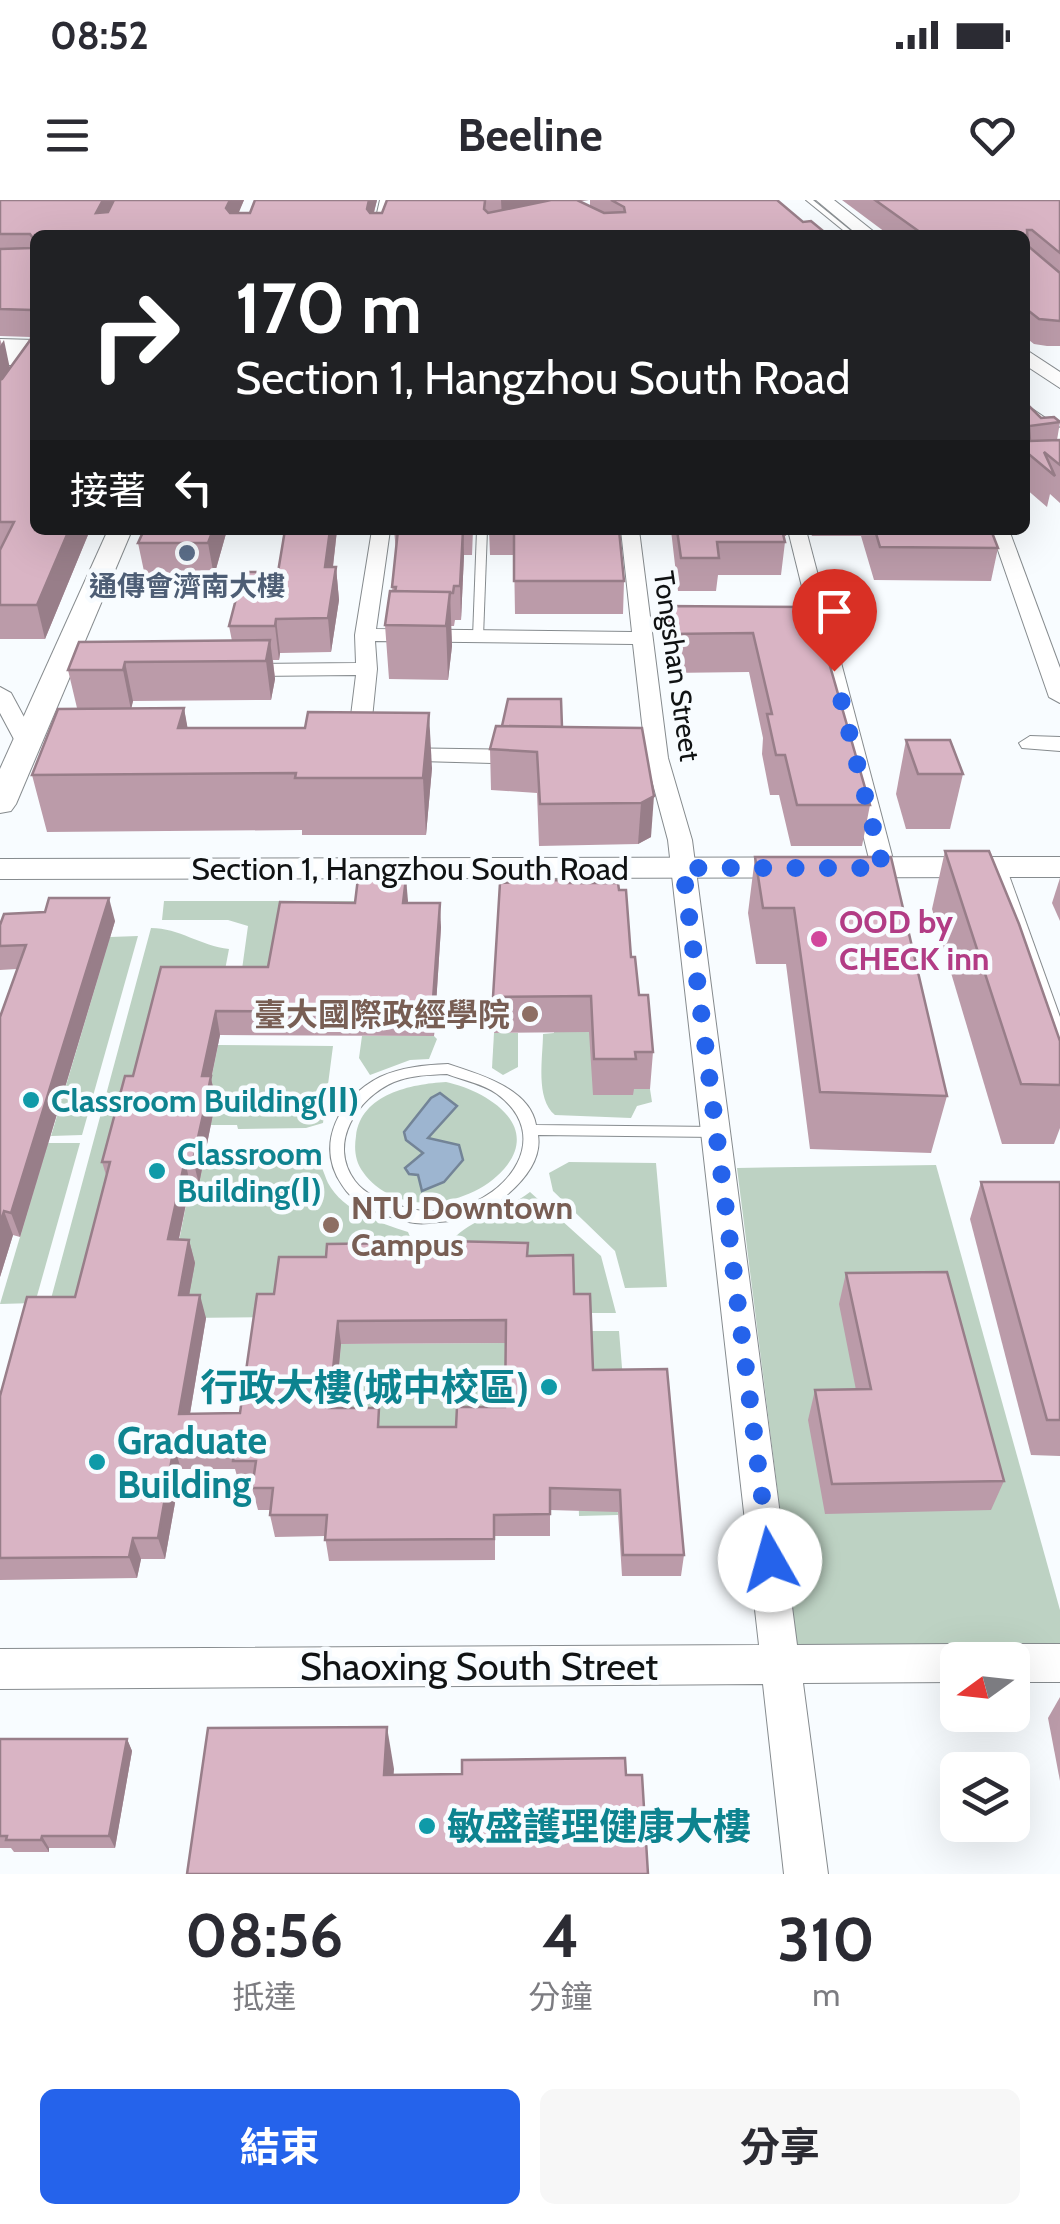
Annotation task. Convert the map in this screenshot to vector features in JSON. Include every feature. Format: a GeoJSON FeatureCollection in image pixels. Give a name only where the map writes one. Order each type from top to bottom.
{"type":"FeatureCollection","features":[{"type":"Feature","properties":{"kind":"highway"},"geometry":{"type":"LineString","coordinates":[[0,350],[30,356]]}},
{"type":"Feature","properties":{"kind":"street"},"geometry":{"type":"LineString","coordinates":[[379,230],[386,200]]}},
{"type":"Feature","properties":{"kind":"street"},"geometry":{"type":"LineString","coordinates":[[798,200],[836,230]]}},
{"type":"Feature","properties":{"kind":"street"},"geometry":{"type":"LineString","coordinates":[[824,200],[863,230]]}},
{"type":"Feature","properties":{"kind":"street"},"geometry":{"type":"LineString","coordinates":[[1036,363],[1053,390]]}},
{"type":"Feature","properties":{"kind":"street"},"geometry":{"type":"LineString","coordinates":[[1030,414],[1060,438]]}},
{"type":"Feature","properties":{"kind":"street"},"geometry":{"type":"LineString","coordinates":[[2,794],[27,742],[73,671],[118,535]]}},
{"type":"Feature","properties":{"kind":"street"},"geometry":{"type":"LineString","coordinates":[[380,535],[365,636],[366,669],[357,755],[557,757]]}},
{"type":"Feature","properties":{"kind":"street","name":"Tongshan Street"},"geometry":{"type":"LineString","coordinates":[[631,535],[647,636],[647,758],[680,840],[806,1874]]}},
{"type":"Feature","properties":{"kind":"street"},"geometry":{"type":"LineString","coordinates":[[798,535],[817,636],[883,868]]}},
{"type":"Feature","properties":{"kind":"street"},"geometry":{"type":"LineString","coordinates":[[1002,535],[1060,697]]}},
{"type":"Feature","properties":{"kind":"street"},"geometry":{"type":"LineString","coordinates":[[365,636],[647,636]]}},
{"type":"Feature","properties":{"kind":"street"},"geometry":{"type":"LineString","coordinates":[[227,670],[366,669]]}},
{"type":"Feature","properties":{"kind":"street"},"geometry":{"type":"LineString","coordinates":[[0,693],[27,742]]}},
{"type":"Feature","properties":{"kind":"street"},"geometry":{"type":"LineString","coordinates":[[1030,743],[1060,744]]}},
{"type":"Feature","properties":{"kind":"street","name":"Section 1, Hangzhou South Road"},"geometry":{"type":"LineString","coordinates":[[0,869],[1060,867]]}},
{"type":"Feature","properties":{"kind":"street","name":"Shaoxing South Street"},"geometry":{"type":"LineString","coordinates":[[0,1668],[940,1663]]}},
{"type":"Feature","properties":{"kind":"street"},"geometry":{"type":"LineString","coordinates":[[1030,1663],[1060,1663]]}},
{"type":"Feature","properties":{"kind":"lane"},"geometry":{"type":"LineString","coordinates":[[809,200],[847,230]]}},
{"type":"Feature","properties":{"kind":"lane"},"geometry":{"type":"LineString","coordinates":[[478,637],[482,535]]}},
{"type":"Feature","properties":{"kind":"lane"},"geometry":{"type":"LineString","coordinates":[[1000,867],[1060,1036]]}},
{"type":"Feature","properties":{"kind":"lane"},"geometry":{"type":"LineString","coordinates":[[448,1069],[482,1076],[510,1092],[528,1114],[531,1130],[534,1141],[527,1168],[506,1192],[475,1210],[438,1218],[400,1215],[368,1201],[344,1179],[334,1153],[338,1125],[354,1101],[381,1082],[414,1071],[448,1069]]}},
{"type":"Feature","properties":{"kind":"lane"},"geometry":{"type":"LineString","coordinates":[[531,1130],[716,1132]]}},
{"type":"Feature","properties":{"kind":"green space"},"geometry":{"type":"Polygon","coordinates":[[[164,901],[360,901],[264,1035],[239,991],[248,926],[228,920],[162,920],[164,901]]]}},
{"type":"Feature","properties":{"kind":"green space"},"geometry":{"type":"Polygon","coordinates":[[[151,928],[229,949],[221,991],[83,1320],[45,1321],[151,928]]]}},
{"type":"Feature","properties":{"kind":"green space"},"geometry":{"type":"Polygon","coordinates":[[[138,936],[82,1135],[51,1136],[110,937],[138,936]]]}},
{"type":"Feature","properties":{"kind":"green space"},"geometry":{"type":"Polygon","coordinates":[[[554,1024],[619,1026],[633,1089],[650,1089],[652,1102],[637,1106],[631,1118],[555,1115],[545,1099],[542,1077],[543,1034],[554,1033],[554,1024]]]}},
{"type":"Feature","properties":{"kind":"green space"},"geometry":{"type":"Polygon","coordinates":[[[494,1033],[518,1033],[518,1067],[503,1075],[492,1068],[494,1033]]]}},
{"type":"Feature","properties":{"kind":"green space"},"geometry":{"type":"Polygon","coordinates":[[[362,1036],[437,1039],[429,1059],[410,1060],[370,1075],[359,1058],[362,1036]]]}},
{"type":"Feature","properties":{"kind":"green space"},"geometry":{"type":"Polygon","coordinates":[[[218,1045],[333,1046],[323,1123],[306,1128],[238,1129],[237,1125],[210,1125],[207,1099],[218,1045]]]}},
{"type":"Feature","properties":{"kind":"green space"},"geometry":{"type":"Polygon","coordinates":[[[446,1082],[477,1093],[504,1112],[517,1138],[514,1153],[490,1182],[454,1199],[413,1202],[394,1197],[377,1187],[358,1164],[355,1146],[360,1122],[367,1110],[390,1094],[446,1082]]]}},
{"type":"Feature","properties":{"kind":"green space"},"geometry":{"type":"Polygon","coordinates":[[[48,1143],[80,1143],[35,1303],[0,1304],[48,1143]]]}},
{"type":"Feature","properties":{"kind":"green space"},"geometry":{"type":"Polygon","coordinates":[[[229,1153],[313,1155],[343,1201],[363,1215],[408,1232],[415,1249],[278,1317],[185,1318],[175,1262],[190,1184],[204,1159],[229,1153]]]}},
{"type":"Feature","properties":{"kind":"green space"},"geometry":{"type":"Polygon","coordinates":[[[569,1162],[656,1163],[667,1287],[625,1288],[615,1251],[553,1191],[549,1173],[569,1162]]]}},
{"type":"Feature","properties":{"kind":"green space"},"geometry":{"type":"Polygon","coordinates":[[[936,1165],[1060,1610],[1060,1648],[1030,1648],[1030,1642],[940,1642],[940,1647],[797,1645],[737,1168],[936,1165]]]}},
{"type":"Feature","properties":{"kind":"green space"},"geometry":{"type":"Polygon","coordinates":[[[530,1192],[601,1256],[616,1313],[589,1313],[447,1248],[461,1232],[530,1192]]]}},
{"type":"Feature","properties":{"kind":"green space"},"geometry":{"type":"Polygon","coordinates":[[[589,1331],[619,1331],[624,1392],[611,1393],[618,1515],[579,1516],[589,1331]]]}},
{"type":"Feature","properties":{"kind":"green space"},"geometry":{"type":"Polygon","coordinates":[[[506,1343],[506,1430],[333,1431],[341,1344],[506,1343]]]}},
{"type":"Feature","properties":{"kind":"water"},"geometry":{"type":"Polygon","coordinates":[[[440,1093],[457,1106],[428,1138],[459,1145],[463,1160],[444,1182],[422,1191],[418,1175],[409,1174],[405,1168],[423,1153],[406,1140],[404,1132],[431,1098],[440,1093]]]}},
{"type":"Feature","properties":{"kind":"building"},"geometry":{"type":"Polygon","coordinates":[[[0,200],[103,200],[96,213],[108,212],[114,200],[230,200],[226,208],[230,213],[250,213],[255,200],[369,200],[370,213],[382,213],[387,200],[483,200],[488,213],[551,200],[577,200],[604,213],[625,212],[624,207],[611,200],[777,200],[803,222],[811,221],[822,230],[30,230],[30,234],[0,234],[0,200]]]}},
{"type":"Feature","properties":{"kind":"building"},"geometry":{"type":"Polygon","coordinates":[[[875,200],[1060,200],[1060,253],[1032,230],[917,230],[875,200]]]}},
{"type":"Feature","properties":{"kind":"building"},"geometry":{"type":"Polygon","coordinates":[[[30,248],[30,310],[0,309],[0,249],[30,248]]]}},
{"type":"Feature","properties":{"kind":"building"},"geometry":{"type":"Polygon","coordinates":[[[1030,248],[1060,273],[1060,321],[1039,319],[1030,312],[1030,248]]]}},
{"type":"Feature","properties":{"kind":"building"},"geometry":{"type":"Polygon","coordinates":[[[30,340],[30,535],[67,535],[37,605],[0,605],[0,550],[14,522],[0,522],[2,379],[30,340]]]}},
{"type":"Feature","properties":{"kind":"building"},"geometry":{"type":"Polygon","coordinates":[[[1030,407],[1041,418],[1054,417],[1060,422],[1030,426],[1030,407]]]}},
{"type":"Feature","properties":{"kind":"building"},"geometry":{"type":"Polygon","coordinates":[[[1060,440],[1060,465],[1044,452],[1055,476],[1030,455],[1030,441],[1060,440]]]}},
{"type":"Feature","properties":{"kind":"building"},"geometry":{"type":"Polygon","coordinates":[[[142,535],[211,535],[208,543],[138,543],[142,535]]]}},
{"type":"Feature","properties":{"kind":"building"},"geometry":{"type":"Polygon","coordinates":[[[284,535],[329,535],[325,567],[336,567],[328,618],[276,619],[275,626],[229,626],[243,572],[278,572],[284,535]]]}},
{"type":"Feature","properties":{"kind":"building"},"geometry":{"type":"Polygon","coordinates":[[[397,535],[463,535],[460,586],[454,586],[453,593],[395,592],[396,587],[392,587],[397,535]]]}},
{"type":"Feature","properties":{"kind":"building"},"geometry":{"type":"Polygon","coordinates":[[[514,535],[619,535],[624,581],[514,581],[514,535]]]}},
{"type":"Feature","properties":{"kind":"building"},"geometry":{"type":"Polygon","coordinates":[[[678,535],[783,535],[785,542],[717,542],[719,558],[681,558],[678,535]]]}},
{"type":"Feature","properties":{"kind":"building"},"geometry":{"type":"Polygon","coordinates":[[[876,535],[993,535],[998,548],[880,547],[876,535]]]}},
{"type":"Feature","properties":{"kind":"building"},"geometry":{"type":"Polygon","coordinates":[[[390,591],[450,592],[446,626],[385,625],[390,591]]]}},
{"type":"Feature","properties":{"kind":"building"},"geometry":{"type":"Polygon","coordinates":[[[665,606],[813,607],[870,805],[797,805],[785,755],[776,755],[767,714],[772,714],[753,633],[669,634],[665,606]]]}},
{"type":"Feature","properties":{"kind":"building"},"geometry":{"type":"Polygon","coordinates":[[[270,640],[266,661],[125,662],[123,670],[68,670],[79,642],[270,640]]]}},
{"type":"Feature","properties":{"kind":"building"},"geometry":{"type":"Polygon","coordinates":[[[508,699],[561,699],[562,727],[502,726],[508,699]]]}},
{"type":"Feature","properties":{"kind":"building"},"geometry":{"type":"Polygon","coordinates":[[[184,708],[178,728],[305,728],[308,712],[429,713],[423,778],[295,778],[296,773],[32,775],[58,709],[184,708]]]}},
{"type":"Feature","properties":{"kind":"building"},"geometry":{"type":"Polygon","coordinates":[[[496,726],[642,728],[654,796],[641,803],[540,804],[537,752],[490,749],[496,726]]]}},
{"type":"Feature","properties":{"kind":"building"},"geometry":{"type":"Polygon","coordinates":[[[906,740],[950,740],[963,774],[918,774],[906,740]]]}},
{"type":"Feature","properties":{"kind":"building"},"geometry":{"type":"Polygon","coordinates":[[[945,851],[989,851],[1060,1041],[1060,1085],[1021,1084],[945,851]]]}},
{"type":"Feature","properties":{"kind":"building"},"geometry":{"type":"Polygon","coordinates":[[[755,857],[891,857],[947,1096],[820,1092],[794,908],[763,908],[755,857]]]}},
{"type":"Feature","properties":{"kind":"building"},"geometry":{"type":"Polygon","coordinates":[[[358,878],[406,878],[403,903],[440,903],[432,1013],[216,1011],[202,1076],[211,1076],[205,1106],[193,1160],[185,1160],[168,1239],[189,1240],[179,1295],[200,1295],[179,1414],[240,1413],[257,1294],[274,1294],[279,1257],[326,1257],[327,1244],[406,1240],[528,1243],[527,1256],[573,1255],[574,1294],[590,1294],[593,1370],[667,1369],[684,1555],[623,1555],[620,1490],[550,1488],[550,1514],[494,1515],[494,1539],[325,1540],[327,1515],[270,1515],[273,1488],[252,1488],[256,1461],[233,1461],[235,1446],[174,1446],[158,1538],[133,1538],[129,1557],[0,1558],[0,1396],[27,1297],[75,1297],[110,1162],[102,1162],[125,1076],[133,1076],[161,967],[268,967],[280,902],[355,903],[358,878]],[[506,1320],[338,1321],[329,1408],[379,1408],[378,1427],[456,1427],[457,1407],[505,1407],[506,1320]]]}},
{"type":"Feature","properties":{"kind":"building"},"geometry":{"type":"Polygon","coordinates":[[[500,883],[618,883],[619,890],[626,890],[631,957],[635,957],[639,995],[648,995],[653,1052],[635,1052],[636,1059],[594,1059],[591,996],[493,997],[500,883]]]}},
{"type":"Feature","properties":{"kind":"building","name":"Classroom Building(ΙΙ)"},"geometry":{"type":"Polygon","coordinates":[[[49,898],[109,898],[11,1213],[4,1211],[0,1224],[0,1017],[26,945],[0,946],[0,925],[4,914],[45,912],[49,898]]]}},
{"type":"Feature","properties":{"kind":"building"},"geometry":{"type":"Polygon","coordinates":[[[981,1182],[1060,1182],[1060,1420],[1047,1420],[981,1182]]]}},
{"type":"Feature","properties":{"kind":"building"},"geometry":{"type":"Polygon","coordinates":[[[947,1272],[1004,1481],[832,1484],[815,1390],[871,1389],[846,1273],[947,1272]]]}},
{"type":"Feature","properties":{"kind":"building","name":"敏盛護理健康大樓"},"geometry":{"type":"Polygon","coordinates":[[[387,1727],[384,1775],[462,1774],[462,1760],[625,1758],[626,1775],[642,1775],[648,1874],[187,1874],[208,1728],[387,1727]]]}},
{"type":"Feature","properties":{"kind":"building"},"geometry":{"type":"Polygon","coordinates":[[[0,1739],[127,1739],[109,1836],[6,1840],[7,1836],[0,1836],[0,1739]]]}},
{"type":"Feature","properties":{"kind":"place","name":"通傳會濟南大樓"},"geometry":{"type":"Point","coordinates":[187,553]}},
{"type":"Feature","properties":{"kind":"place","name":"OOD by CHECK inn"},"geometry":{"type":"Point","coordinates":[819,939]}},
{"type":"Feature","properties":{"kind":"place","name":"臺大國際政經學院"},"geometry":{"type":"Point","coordinates":[530,1014]}},
{"type":"Feature","properties":{"kind":"place","name":"Classroom Building(ΙΙ)"},"geometry":{"type":"Point","coordinates":[31,1100]}},
{"type":"Feature","properties":{"kind":"place","name":"Classroom Building(Ι)"},"geometry":{"type":"Point","coordinates":[157,1171]}},
{"type":"Feature","properties":{"kind":"place","name":"NTU Downtown Campus"},"geometry":{"type":"Point","coordinates":[331,1225]}},
{"type":"Feature","properties":{"kind":"place","name":"行政大樓(城中校區)"},"geometry":{"type":"Point","coordinates":[549,1387]}},
{"type":"Feature","properties":{"kind":"place","name":"Graduate Building"},"geometry":{"type":"Point","coordinates":[97,1462]}},
{"type":"Feature","properties":{"kind":"place","name":"敏盛護理健康大樓"},"geometry":{"type":"Point","coordinates":[427,1826]}},
{"type":"Feature","properties":{"kind":"route"},"geometry":{"type":"LineString","coordinates":[[770,1560],[683,868],[883,868],[834,671]]}}]}
